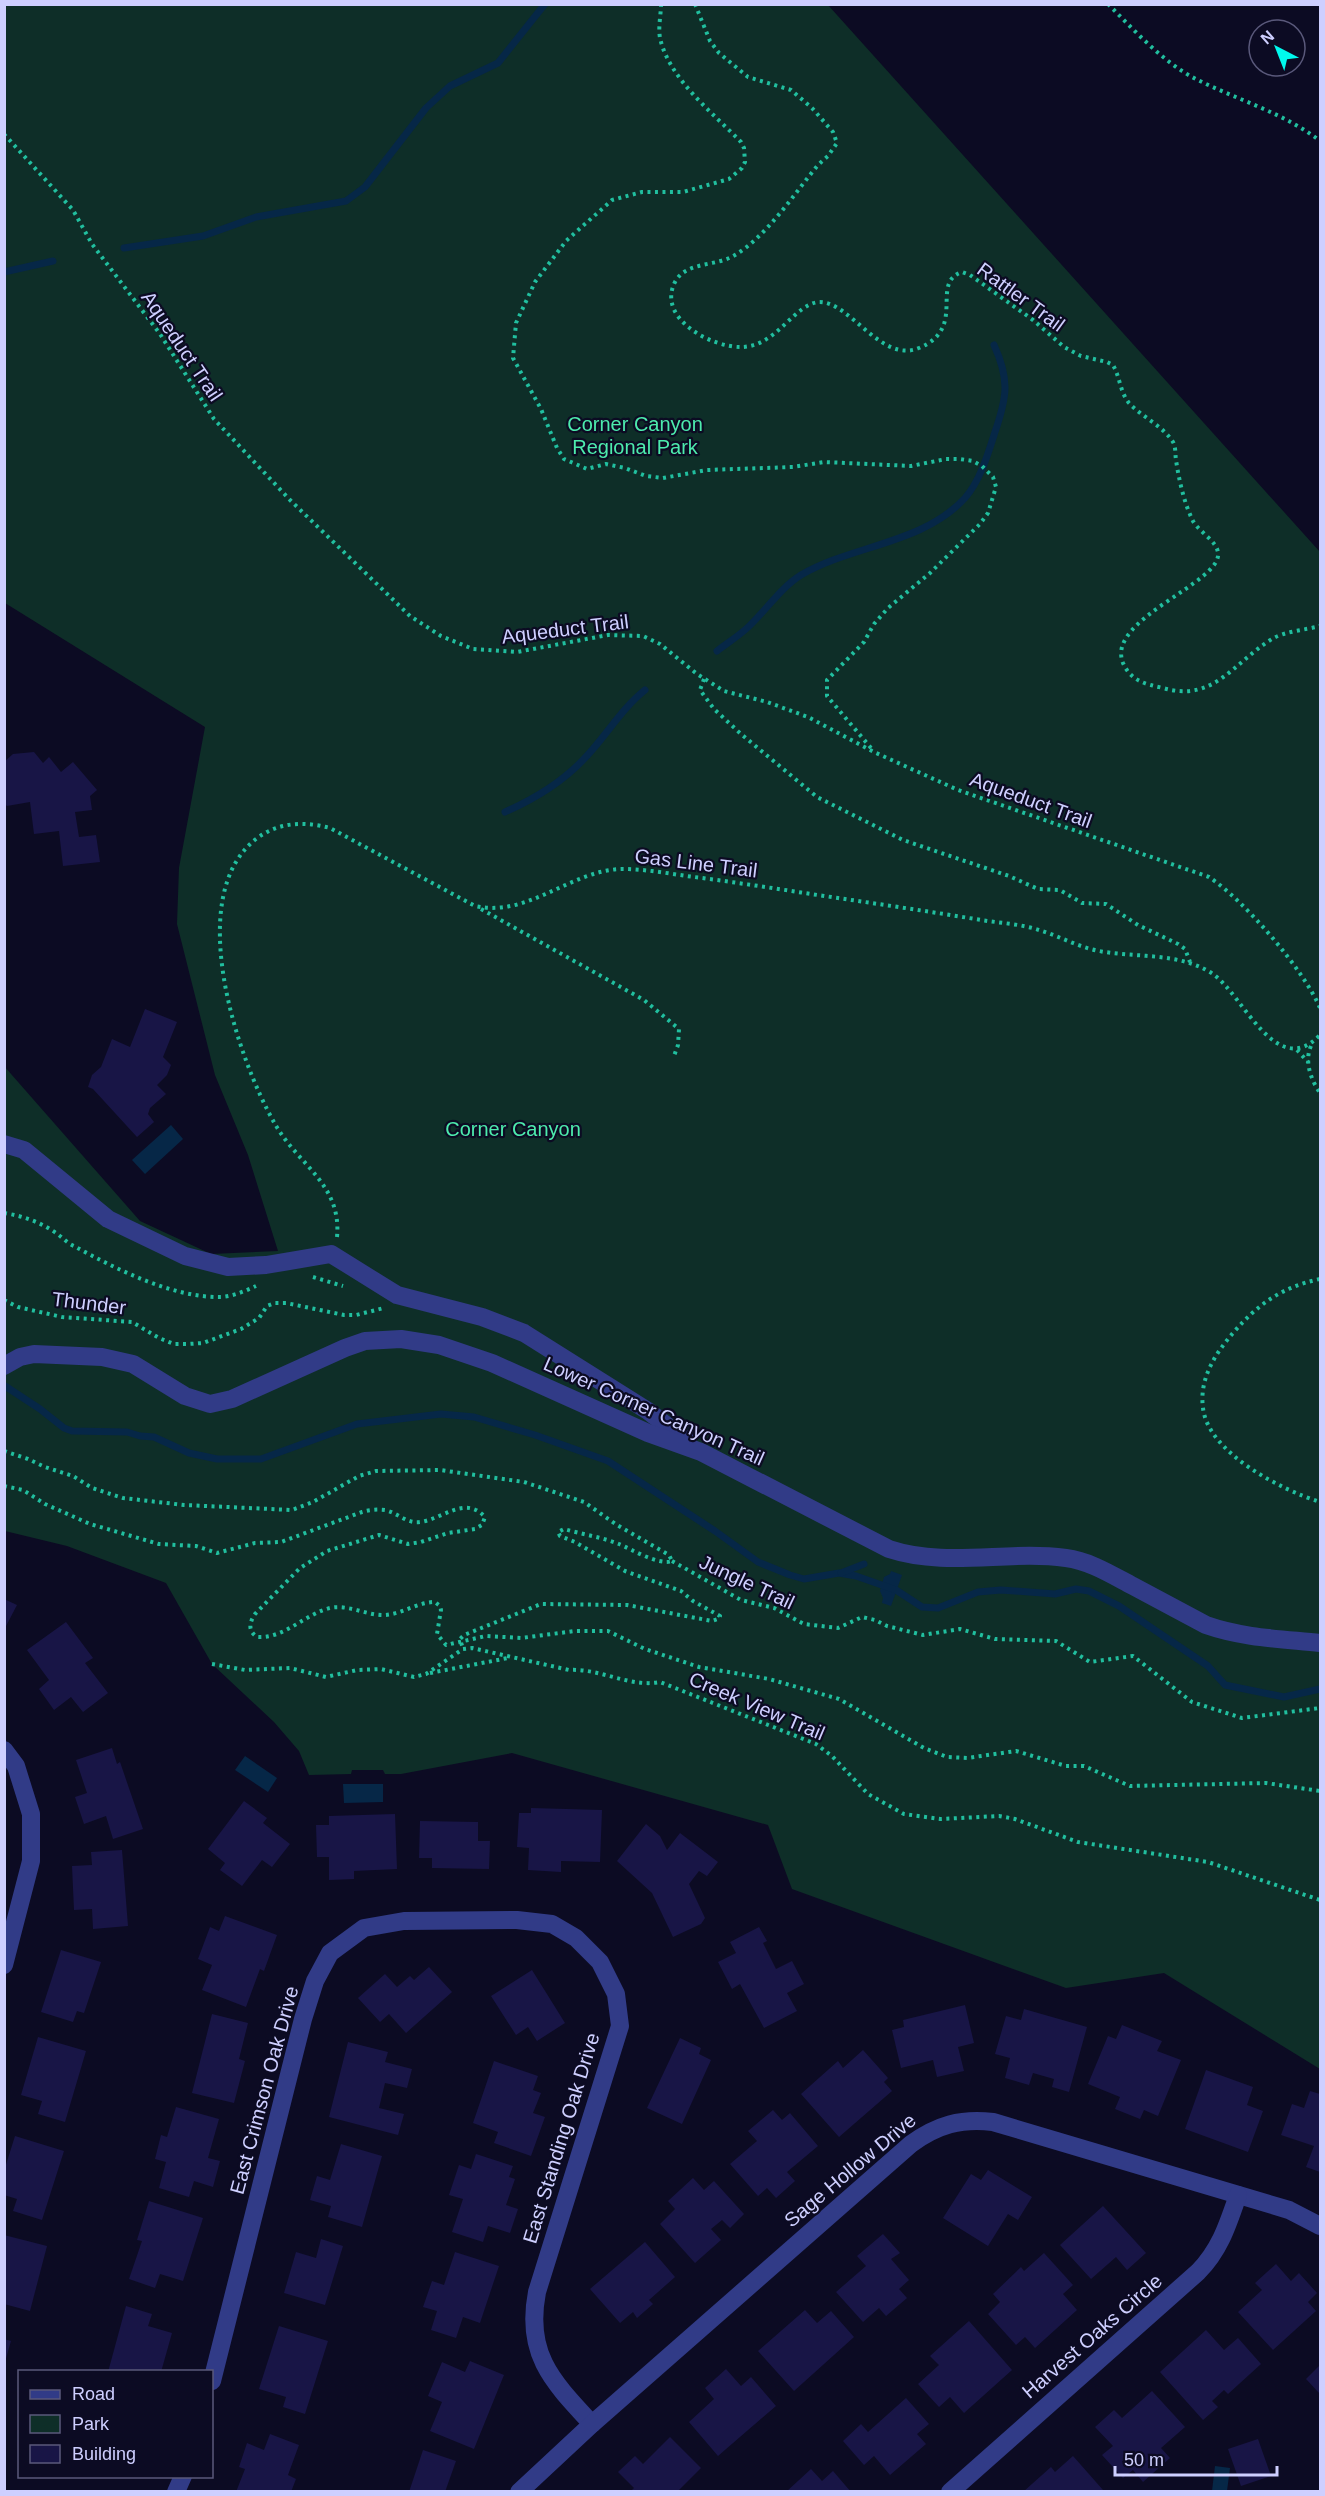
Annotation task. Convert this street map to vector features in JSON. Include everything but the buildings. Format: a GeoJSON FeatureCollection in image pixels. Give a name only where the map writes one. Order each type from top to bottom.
{"type":"FeatureCollection","features":[{"type":"Feature","properties":{"kind":"street"},"geometry":{"type":"LineString","coordinates":[[4,1144],[24,1150],[108,1219],[185,1256],[228,1267],[266,1265],[331,1254],[397,1295],[482,1317],[524,1333],[648,1411],[701,1452]]}},
{"type":"Feature","properties":{"kind":"street","name":"Lower Corner Canyon Trail"},"geometry":{"type":"LineString","coordinates":[[4,1366],[20,1357],[34,1353],[102,1357],[133,1364],[185,1396],[210,1404],[232,1399],[345,1348],[372,1340],[401,1339],[439,1345],[492,1363],[648,1433],[701,1452],[874,1543],[910,1556],[934,1559],[1033,1556],[1068,1558],[1103,1570],[1206,1625],[1223,1631],[1320,1643]]}},
{"type":"Feature","properties":{"kind":"street"},"geometry":{"type":"LineString","coordinates":[[4,1750],[16,1767],[31,1814],[31,1861],[4,1965]]}},
{"type":"Feature","properties":{"kind":"street","name":"East Crimson Oak Drive"},"geometry":{"type":"LineString","coordinates":[[213,2376],[303,2019],[315,1981],[330,1953],[364,1928],[404,1921],[466,1920]]}},
{"type":"Feature","properties":{"kind":"street","name":"East Standing Oak Drive"},"geometry":{"type":"LineString","coordinates":[[466,1920],[517,1920],[552,1924],[576,1938],[600,1962],[616,1994],[620,2026],[537,2292],[534,2318],[536,2344],[546,2370],[554,2383],[592,2424]]}},
{"type":"Feature","properties":{"kind":"street","name":"Sage Hollow Drive"},"geometry":{"type":"LineString","coordinates":[[519,2492],[592,2424],[911,2144],[936,2128],[964,2121],[993,2122],[1289,2210],[1320,2226]]}},
{"type":"Feature","properties":{"kind":"street","name":"Harvest Oaks Circle"},"geometry":{"type":"LineString","coordinates":[[950,2492],[1209,2261],[1221,2242],[1238,2194]]}},
{"type":"Feature","properties":{"kind":"street"},"geometry":{"type":"LineString","coordinates":[[176,2492],[182,2478]]}},
{"type":"Feature","properties":{"kind":"path"},"geometry":{"type":"LineString","coordinates":[[661,4],[660,37],[669,60],[681,79],[741,142],[745,162],[736,174],[719,183],[683,192],[632,194],[612,200],[566,241],[535,282],[516,323],[513,358],[541,409],[564,459],[587,469],[606,464],[646,476],[663,478],[707,470],[793,466],[824,462],[911,466],[946,459],[973,461],[988,470],[996,487],[988,513],[980,524],[930,573],[888,608],[874,624],[864,642],[826,680],[827,696],[874,752]]}},
{"type":"Feature","properties":{"kind":"path","name":"Rattler Trail"},"geometry":{"type":"LineString","coordinates":[[695,4],[710,40],[719,53],[748,77],[791,90],[812,108],[833,132],[837,143],[758,237],[724,262],[692,267],[675,282],[673,304],[684,323],[707,339],[741,347],[748,346],[772,336],[806,307],[820,302],[831,305],[892,347],[906,350],[919,348],[941,330],[946,321],[947,291],[952,277],[962,272],[970,275],[1033,320],[1064,347],[1081,357],[1107,362],[1113,366],[1124,395],[1130,404],[1174,443],[1185,500],[1194,522],[1216,546],[1217,562],[1212,568],[1202,578],[1146,615],[1125,641],[1121,657],[1128,673],[1135,680],[1184,693],[1209,687],[1276,637],[1320,626]]}},
{"type":"Feature","properties":{"kind":"path"},"geometry":{"type":"LineString","coordinates":[[1108,4],[1146,42],[1190,76],[1297,126],[1320,141]]}},
{"type":"Feature","properties":{"kind":"path","name":"Aqueduct Trail"},"geometry":{"type":"LineString","coordinates":[[4,134],[73,210],[92,244],[160,334],[214,419],[290,500],[410,616],[449,639],[473,649],[488,652],[517,652],[620,633],[643,636],[660,644],[723,691],[767,702],[808,717],[874,752],[958,790],[1209,877],[1227,890],[1282,949],[1320,1007]]}},
{"type":"Feature","properties":{"kind":"path"},"geometry":{"type":"LineString","coordinates":[[704,679],[700,690],[714,709],[765,756],[817,797],[903,840],[1010,876],[1038,889],[1060,890],[1082,903],[1106,904],[1137,925],[1179,944],[1187,953],[1190,962]]}},
{"type":"Feature","properties":{"kind":"path","name":"Gas Line Trail"},"geometry":{"type":"LineString","coordinates":[[331,1254],[336,1240],[338,1222],[333,1201],[322,1181],[300,1158],[276,1125],[250,1070],[233,1022],[223,971],[220,920],[226,882],[236,860],[245,847],[259,836],[271,829],[294,824],[311,823],[330,828],[475,906],[500,909],[609,871],[652,871],[965,917],[1038,930],[1096,951],[1190,962],[1222,981],[1275,1042],[1282,1047],[1296,1050],[1309,1063]]}},
{"type":"Feature","properties":{"kind":"path"},"geometry":{"type":"LineString","coordinates":[[475,906],[660,1011],[679,1029],[678,1045],[674,1056]]}},
{"type":"Feature","properties":{"kind":"path"},"geometry":{"type":"LineString","coordinates":[[1320,1030],[1309,1049],[1312,1076],[1320,1093]]}},
{"type":"Feature","properties":{"kind":"path"},"geometry":{"type":"LineString","coordinates":[[1296,1050],[1314,1041],[1320,1035]]}},
{"type":"Feature","properties":{"kind":"path"},"geometry":{"type":"LineString","coordinates":[[1320,1279],[1283,1289],[1248,1316],[1215,1356],[1206,1375],[1203,1408],[1210,1429],[1236,1456],[1257,1473],[1320,1502]]}},
{"type":"Feature","properties":{"kind":"path","name":"Thunder"},"geometry":{"type":"LineString","coordinates":[[4,1300],[18,1307],[62,1317],[132,1323],[174,1344],[188,1344],[203,1343],[242,1329],[259,1318],[267,1306],[275,1303],[285,1303],[328,1314],[356,1315],[387,1307],[397,1295]]}},
{"type":"Feature","properties":{"kind":"path"},"geometry":{"type":"LineString","coordinates":[[4,1452],[72,1476],[92,1488],[123,1498],[184,1505],[292,1510],[313,1502],[358,1476],[376,1471],[440,1470],[524,1482],[584,1502],[669,1555],[672,1561],[666,1562],[617,1544],[564,1529],[558,1532],[560,1536],[575,1542],[625,1571],[681,1591],[693,1601],[720,1616],[718,1619],[701,1619],[627,1605],[542,1604],[467,1633],[462,1637],[460,1643],[463,1649],[426,1674]]}},
{"type":"Feature","properties":{"kind":"path"},"geometry":{"type":"LineString","coordinates":[[4,1486],[23,1491],[45,1504],[90,1524],[159,1544],[196,1546],[217,1553],[255,1544],[281,1542],[362,1512],[385,1510],[416,1522],[434,1518],[453,1509],[471,1508],[485,1517],[482,1525],[475,1528],[408,1544],[379,1535],[327,1551],[300,1568],[255,1614],[250,1622],[252,1634],[263,1638],[285,1630],[328,1608],[357,1609],[386,1615],[435,1602],[440,1606],[438,1637],[446,1646],[486,1636],[520,1638],[575,1631],[608,1631],[645,1649],[699,1667],[769,1679],[839,1699],[924,1749],[947,1757],[967,1758],[1016,1751],[1066,1766],[1084,1766],[1130,1786],[1266,1783],[1320,1791]]}},
{"type":"Feature","properties":{"kind":"path","name":"Jungle Trail"},"geometry":{"type":"LineString","coordinates":[[672,1561],[741,1600],[774,1608],[804,1624],[838,1628],[862,1617],[923,1635],[960,1629],[995,1639],[1056,1641],[1090,1662],[1133,1656],[1192,1702],[1242,1718],[1320,1708]]}},
{"type":"Feature","properties":{"kind":"path","name":"Creek View Trail"},"geometry":{"type":"LineString","coordinates":[[463,1649],[478,1648],[511,1658],[568,1670],[582,1669],[645,1685],[660,1682],[816,1744],[832,1756],[868,1794],[904,1814],[940,1819],[999,1816],[1015,1819],[1078,1842],[1208,1862],[1320,1900]]}},
{"type":"Feature","properties":{"kind":"path","name":"Creek View Trail"},"geometry":{"type":"LineString","coordinates":[[212,1664],[245,1670],[290,1668],[326,1677],[369,1668],[411,1677],[511,1658]]}},
{"type":"Feature","properties":{"kind":"green space","name":"Corner Canyon Regional Park"},"geometry":{"type":"Polygon","coordinates":[[[5,5],[828,5],[1320,552],[1320,2069],[1164,1973],[1066,1988],[792,1889],[768,1825],[512,1753],[401,1774],[385,1774],[383,1770],[352,1770],[351,1774],[309,1775],[299,1751],[274,1722],[212,1664],[166,1583],[67,1546],[5,1531],[4,1066],[140,1221],[211,1254],[278,1251],[248,1155],[215,1075],[177,924],[179,868],[205,727],[5,603],[5,5]]]}},
{"type":"Feature","properties":{"kind":"water"},"geometry":{"type":"Polygon","coordinates":[[[171,1125],[183,1139],[145,1174],[132,1160],[171,1125]]]}},
{"type":"Feature","properties":{"kind":"water"},"geometry":{"type":"Polygon","coordinates":[[[891,1571],[902,1575],[891,1606],[882,1603],[883,1598],[880,1591],[884,1577],[891,1571]]]}},
{"type":"Feature","properties":{"kind":"water"},"geometry":{"type":"Polygon","coordinates":[[[245,1756],[277,1778],[268,1792],[235,1770],[245,1756]]]}},
{"type":"Feature","properties":{"kind":"water"},"geometry":{"type":"Polygon","coordinates":[[[343,1784],[383,1784],[383,1802],[344,1803],[343,1784]]]}},
{"type":"Feature","properties":{"kind":"water"},"geometry":{"type":"Polygon","coordinates":[[[1215,2466],[1230,2468],[1227,2491],[1212,2491],[1215,2466]]]}},
{"type":"Feature","properties":{"kind":"waterway"},"geometry":{"type":"LineString","coordinates":[[124,248],[203,236],[256,217],[346,201],[365,187],[426,108],[450,86],[498,63],[545,4]]}},
{"type":"Feature","properties":{"kind":"waterway"},"geometry":{"type":"LineString","coordinates":[[4,272],[53,261]]}},
{"type":"Feature","properties":{"kind":"waterway"},"geometry":{"type":"LineString","coordinates":[[717,651],[753,623],[786,587],[801,575],[842,557],[908,535],[948,513],[965,498],[983,467],[1004,398],[1003,368],[994,345]]}},
{"type":"Feature","properties":{"kind":"waterway"},"geometry":{"type":"LineString","coordinates":[[505,812],[526,802],[566,776],[645,690]]}},
{"type":"Feature","properties":{"kind":"waterway"},"geometry":{"type":"LineString","coordinates":[[5,1386],[64,1428],[72,1431],[127,1432],[154,1437],[189,1453],[217,1459],[261,1459],[357,1424],[441,1414],[474,1417],[535,1435],[608,1461],[758,1562],[790,1575],[804,1579],[839,1573],[856,1576],[896,1590],[922,1607],[938,1608],[978,1592],[1001,1590],[1055,1594],[1076,1589],[1089,1591],[1119,1606],[1208,1666],[1225,1685],[1284,1697],[1320,1689]]}},
{"type":"Feature","properties":{"kind":"waterway"},"geometry":{"type":"LineString","coordinates":[[841,1573],[864,1564]]}},
{"type":"Feature","properties":{"kind":"park label","name":"Corner Canyon"},"geometry":{"type":"Point","coordinates":[513,1129]}}]}
